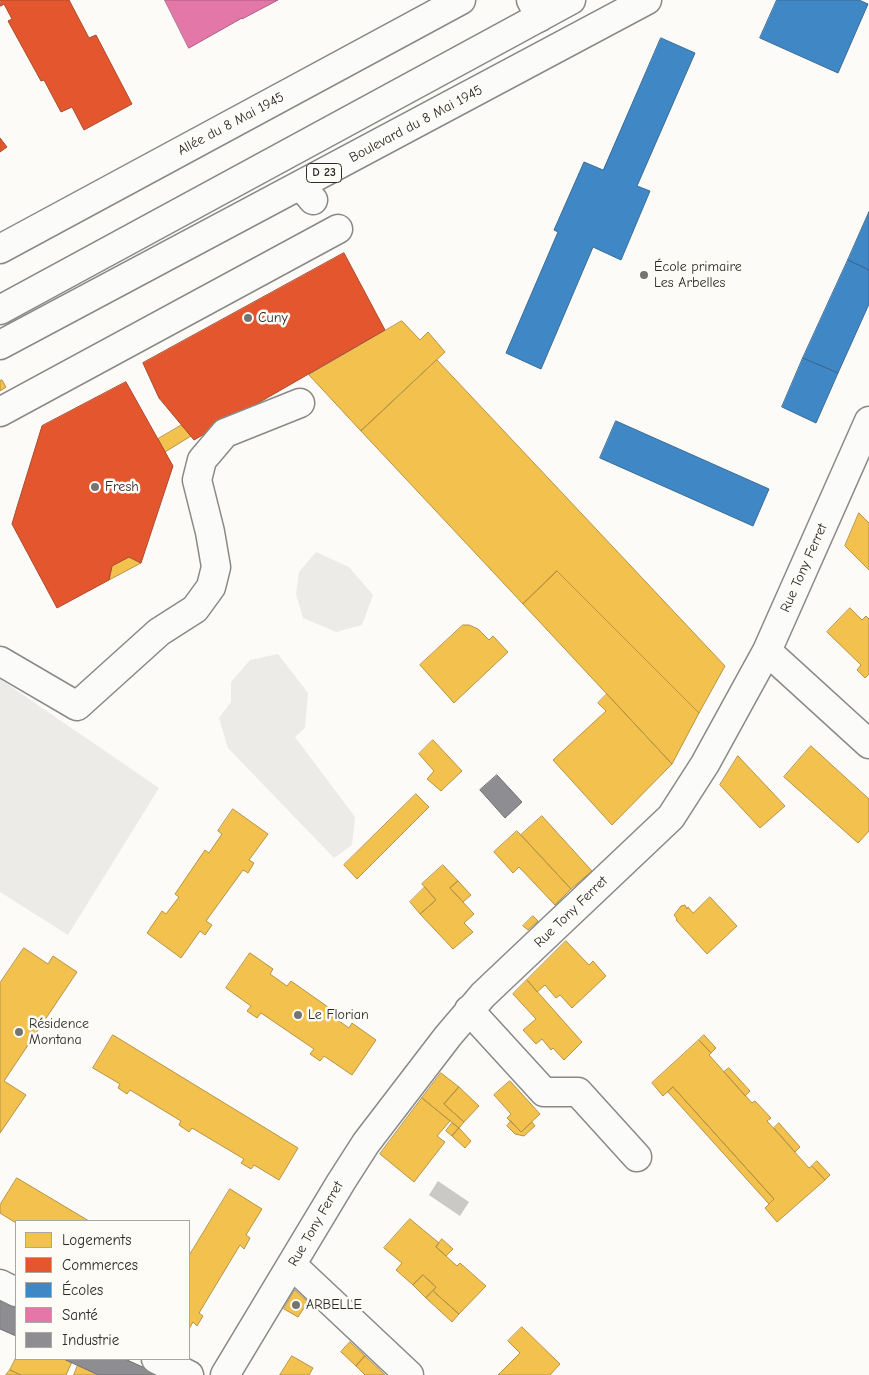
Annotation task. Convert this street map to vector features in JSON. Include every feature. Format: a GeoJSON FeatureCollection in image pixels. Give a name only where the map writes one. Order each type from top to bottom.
{"type":"FeatureCollection","features":[{"type":"Feature","properties":{"kind":"street","name":"Allée du 8 Mai 1945"},"geometry":{"type":"LineString","coordinates":[[0,249],[461,0]]}},
{"type":"Feature","properties":{"kind":"street","name":"D 23"},"geometry":{"type":"LineString","coordinates":[[0,310],[536,8],[572,0]]}},
{"type":"Feature","properties":{"kind":"street","name":"Boulevard du 8 Mai 1945"},"geometry":{"type":"LineString","coordinates":[[0,346],[307,193],[647,0]]}},
{"type":"Feature","properties":{"kind":"street"},"geometry":{"type":"LineString","coordinates":[[0,412],[338,229]]}},
{"type":"Feature","properties":{"kind":"street"},"geometry":{"type":"LineString","coordinates":[[0,661],[77,706],[158,632],[195,609],[211,587],[216,567],[210,532],[196,480],[202,460],[225,433],[300,403]]}},
{"type":"Feature","properties":{"kind":"street","name":"Rue Tony Ferret"},"geometry":{"type":"LineString","coordinates":[[225,1375],[340,1182],[366,1143],[469,1010],[672,817],[705,764],[767,650],[869,421]]}},
{"type":"Feature","properties":{"kind":"street"},"geometry":{"type":"LineString","coordinates":[[767,650],[869,744]]}},
{"type":"Feature","properties":{"kind":"street"},"geometry":{"type":"LineString","coordinates":[[469,1010],[544,1092],[578,1092],[637,1156]]}},
{"type":"Feature","properties":{"kind":"street"},"geometry":{"type":"LineString","coordinates":[[292,1265],[410,1375]]}},
{"type":"Feature","properties":{"kind":"street"},"geometry":{"type":"LineString","coordinates":[[0,1284],[15,1292]]}},
{"type":"Feature","properties":{"kind":"street"},"geometry":{"type":"LineString","coordinates":[[158,1360],[190,1375]]}},
{"type":"Feature","properties":{"kind":"shaded area"},"geometry":{"type":"Polygon","coordinates":[[[316,552],[349,567],[373,595],[362,625],[336,632],[303,618],[296,594],[299,572],[316,552]]]}},
{"type":"Feature","properties":{"kind":"shaded area"},"geometry":{"type":"Polygon","coordinates":[[[278,654],[308,693],[305,728],[295,737],[355,817],[352,845],[334,858],[228,748],[219,718],[231,702],[231,682],[250,660],[278,654]]]}},
{"type":"Feature","properties":{"kind":"shaded area"},"geometry":{"type":"Polygon","coordinates":[[[0,679],[159,788],[68,935],[0,892],[0,679]]]}},
{"type":"Feature","properties":{"kind":"shaded area"},"geometry":{"type":"Polygon","coordinates":[[[438,1181],[469,1202],[460,1216],[429,1195],[438,1181]]]}},
{"type":"Feature","properties":{"kind":"building: Logements"},"geometry":{"type":"Polygon","coordinates":[[[402,321],[420,340],[428,332],[445,352],[361,431],[309,375],[402,321]]]}},
{"type":"Feature","properties":{"kind":"building: Logements"},"geometry":{"type":"Polygon","coordinates":[[[437,360],[725,666],[699,713],[557,571],[523,604],[361,431],[437,360]]]}},
{"type":"Feature","properties":{"kind":"building: Logements"},"geometry":{"type":"Polygon","coordinates":[[[2,380],[6,387],[0,391],[0,381],[2,380]]]}},
{"type":"Feature","properties":{"kind":"building: Logements"},"geometry":{"type":"Polygon","coordinates":[[[182,425],[191,436],[165,452],[158,439],[182,425]]]}},
{"type":"Feature","properties":{"kind":"building: Logements"},"geometry":{"type":"Polygon","coordinates":[[[859,513],[869,523],[869,570],[845,546],[859,513]]]}},
{"type":"Feature","properties":{"kind":"building: Logements"},"geometry":{"type":"Polygon","coordinates":[[[129,557],[141,563],[109,580],[112,566],[129,557]]]}},
{"type":"Feature","properties":{"kind":"building: Logements"},"geometry":{"type":"Polygon","coordinates":[[[557,571],[699,713],[672,764],[523,604],[557,571]]]}},
{"type":"Feature","properties":{"kind":"building: Logements"},"geometry":{"type":"Polygon","coordinates":[[[850,608],[862,620],[866,616],[869,619],[869,674],[865,678],[857,670],[861,665],[827,632],[850,608]]]}},
{"type":"Feature","properties":{"kind":"building: Logements"},"geometry":{"type":"Polygon","coordinates":[[[463,625],[469,625],[478,629],[489,640],[493,636],[508,652],[454,703],[420,665],[463,625]]]}},
{"type":"Feature","properties":{"kind":"building: Logements"},"geometry":{"type":"Polygon","coordinates":[[[607,694],[672,764],[612,825],[553,760],[606,711],[598,703],[607,694]]]}},
{"type":"Feature","properties":{"kind":"building: Logements"},"geometry":{"type":"Polygon","coordinates":[[[433,740],[462,771],[441,791],[427,779],[434,771],[419,754],[433,740]]]}},
{"type":"Feature","properties":{"kind":"building: Logements"},"geometry":{"type":"Polygon","coordinates":[[[811,746],[869,799],[869,831],[858,843],[784,777],[811,746]]]}},
{"type":"Feature","properties":{"kind":"building: Logements"},"geometry":{"type":"Polygon","coordinates":[[[738,756],[785,806],[760,828],[720,785],[738,756]]]}},
{"type":"Feature","properties":{"kind":"building: Logements"},"geometry":{"type":"Polygon","coordinates":[[[416,794],[429,807],[357,879],[344,865],[416,794]]]}},
{"type":"Feature","properties":{"kind":"building: Logements"},"geometry":{"type":"Polygon","coordinates":[[[233,809],[268,834],[249,860],[254,863],[248,873],[243,870],[206,921],[212,925],[205,935],[200,931],[181,958],[147,933],[162,911],[166,914],[179,897],[175,894],[205,850],[209,853],[222,834],[218,831],[233,809]]]}},
{"type":"Feature","properties":{"kind":"building: Logements"},"geometry":{"type":"Polygon","coordinates":[[[542,816],[592,871],[571,889],[521,835],[542,816]]]}},
{"type":"Feature","properties":{"kind":"building: Logements"},"geometry":{"type":"Polygon","coordinates":[[[517,831],[571,889],[555,905],[519,867],[513,873],[494,852],[517,831]]]}},
{"type":"Feature","properties":{"kind":"building: Logements"},"geometry":{"type":"Polygon","coordinates":[[[443,865],[458,881],[450,888],[474,914],[464,923],[473,932],[453,949],[420,914],[436,900],[422,884],[443,865]]]}},
{"type":"Feature","properties":{"kind":"building: Logements"},"geometry":{"type":"Polygon","coordinates":[[[458,881],[471,895],[463,902],[450,888],[458,881]]]}},
{"type":"Feature","properties":{"kind":"building: Logements"},"geometry":{"type":"Polygon","coordinates":[[[425,887],[436,900],[420,914],[410,902],[425,887]]]}},
{"type":"Feature","properties":{"kind":"building: Logements"},"geometry":{"type":"Polygon","coordinates":[[[710,897],[737,926],[707,954],[676,920],[674,915],[681,906],[685,905],[693,913],[710,897]]]}},
{"type":"Feature","properties":{"kind":"building: Logements"},"geometry":{"type":"Polygon","coordinates":[[[533,916],[538,921],[528,930],[523,926],[533,916]]]}},
{"type":"Feature","properties":{"kind":"building: Logements"},"geometry":{"type":"Polygon","coordinates":[[[566,941],[589,965],[593,961],[606,976],[572,1008],[560,995],[556,998],[545,985],[537,992],[527,980],[566,941]]]}},
{"type":"Feature","properties":{"kind":"building: Logements","name":"Résidence Montana"},"geometry":{"type":"Polygon","coordinates":[[[24,948],[48,964],[53,956],[77,972],[4,1081],[26,1095],[0,1133],[0,983],[24,948]]]}},
{"type":"Feature","properties":{"kind":"building: Logements","name":"Le Florian"},"geometry":{"type":"Polygon","coordinates":[[[250,953],[273,969],[270,974],[287,986],[291,981],[335,1012],[332,1016],[349,1028],[352,1023],[376,1040],[352,1075],[324,1056],[320,1061],[310,1054],[314,1049],[261,1013],[257,1018],[247,1011],[251,1006],[226,988],[250,953]]]}},
{"type":"Feature","properties":{"kind":"building: Logements"},"geometry":{"type":"Polygon","coordinates":[[[527,980],[582,1042],[564,1060],[553,1048],[551,1050],[542,1039],[536,1044],[523,1030],[536,1019],[513,994],[527,980]]]}},
{"type":"Feature","properties":{"kind":"building: Logements"},"geometry":{"type":"Polygon","coordinates":[[[113,1035],[298,1148],[279,1180],[254,1165],[251,1169],[241,1163],[244,1159],[192,1128],[189,1132],[179,1125],[181,1121],[130,1090],[127,1094],[118,1088],[120,1084],[93,1068],[113,1035]]]}},
{"type":"Feature","properties":{"kind":"building: Logements"},"geometry":{"type":"Polygon","coordinates":[[[704,1035],[716,1048],[711,1053],[699,1040],[704,1035]]]}},
{"type":"Feature","properties":{"kind":"building: Logements"},"geometry":{"type":"Polygon","coordinates":[[[699,1040],[711,1053],[709,1055],[752,1103],[755,1101],[771,1118],[767,1121],[809,1168],[812,1166],[825,1180],[777,1222],[765,1208],[774,1199],[673,1087],[663,1096],[652,1083],[699,1040]]]}},
{"type":"Feature","properties":{"kind":"building: Logements"},"geometry":{"type":"Polygon","coordinates":[[[729,1068],[750,1091],[745,1096],[724,1072],[729,1068]]]}},
{"type":"Feature","properties":{"kind":"building: Logements"},"geometry":{"type":"Polygon","coordinates":[[[441,1073],[459,1087],[444,1104],[464,1122],[459,1128],[422,1098],[441,1073]]]}},
{"type":"Feature","properties":{"kind":"building: Logements"},"geometry":{"type":"Polygon","coordinates":[[[510,1081],[540,1114],[521,1132],[507,1118],[511,1114],[494,1095],[510,1081]]]}},
{"type":"Feature","properties":{"kind":"building: Logements"},"geometry":{"type":"Polygon","coordinates":[[[459,1087],[479,1106],[464,1122],[444,1104],[459,1087]]]}},
{"type":"Feature","properties":{"kind":"building: Logements"},"geometry":{"type":"Polygon","coordinates":[[[673,1087],[774,1199],[769,1204],[668,1092],[673,1087]]]}},
{"type":"Feature","properties":{"kind":"building: Logements"},"geometry":{"type":"Polygon","coordinates":[[[422,1098],[450,1121],[437,1136],[445,1142],[414,1182],[380,1154],[422,1098]]]}},
{"type":"Feature","properties":{"kind":"building: Logements"},"geometry":{"type":"Polygon","coordinates":[[[511,1121],[521,1132],[532,1122],[535,1126],[524,1136],[515,1134],[507,1126],[511,1121]]]}},
{"type":"Feature","properties":{"kind":"building: Logements"},"geometry":{"type":"Polygon","coordinates":[[[452,1123],[459,1128],[452,1136],[446,1131],[452,1123]]]}},
{"type":"Feature","properties":{"kind":"building: Logements"},"geometry":{"type":"Polygon","coordinates":[[[779,1123],[800,1147],[795,1152],[774,1128],[779,1123]]]}},
{"type":"Feature","properties":{"kind":"building: Logements"},"geometry":{"type":"Polygon","coordinates":[[[459,1128],[471,1141],[465,1148],[452,1136],[459,1128]]]}},
{"type":"Feature","properties":{"kind":"building: Logements"},"geometry":{"type":"Polygon","coordinates":[[[817,1161],[830,1175],[825,1180],[812,1166],[817,1161]]]}},
{"type":"Feature","properties":{"kind":"building: Logements"},"geometry":{"type":"Polygon","coordinates":[[[17,1178],[87,1220],[15,1220],[15,1222],[0,1213],[0,1205],[17,1178]]]}},
{"type":"Feature","properties":{"kind":"building: Logements"},"geometry":{"type":"Polygon","coordinates":[[[230,1189],[262,1209],[246,1235],[250,1238],[244,1249],[240,1245],[199,1313],[203,1316],[197,1326],[193,1322],[190,1327],[190,1254],[230,1189]]]}},
{"type":"Feature","properties":{"kind":"building: Logements"},"geometry":{"type":"Polygon","coordinates":[[[410,1219],[439,1243],[436,1247],[457,1266],[460,1263],[486,1286],[459,1314],[433,1291],[436,1287],[423,1275],[413,1285],[396,1270],[402,1263],[384,1248],[410,1219]]]}},
{"type":"Feature","properties":{"kind":"building: Logements"},"geometry":{"type":"Polygon","coordinates":[[[442,1239],[453,1249],[446,1256],[436,1247],[442,1239]]]}},
{"type":"Feature","properties":{"kind":"building: Logements"},"geometry":{"type":"Polygon","coordinates":[[[423,1275],[436,1287],[426,1298],[413,1285],[423,1275]]]}},
{"type":"Feature","properties":{"kind":"building: Logements","name":"ARBELLE"},"geometry":{"type":"Polygon","coordinates":[[[295,1290],[308,1302],[298,1317],[284,1309],[295,1290]]]}},
{"type":"Feature","properties":{"kind":"building: Logements"},"geometry":{"type":"Polygon","coordinates":[[[433,1291],[459,1314],[452,1322],[426,1298],[433,1291]]]}},
{"type":"Feature","properties":{"kind":"building: Logements"},"geometry":{"type":"Polygon","coordinates":[[[522,1327],[560,1364],[550,1375],[498,1375],[520,1353],[508,1341],[522,1327]]]}},
{"type":"Feature","properties":{"kind":"building: Logements"},"geometry":{"type":"Polygon","coordinates":[[[350,1342],[365,1356],[356,1366],[341,1352],[350,1342]]]}},
{"type":"Feature","properties":{"kind":"building: Logements"},"geometry":{"type":"Polygon","coordinates":[[[292,1356],[313,1368],[309,1375],[280,1375],[292,1356]]]}},
{"type":"Feature","properties":{"kind":"building: Logements"},"geometry":{"type":"Polygon","coordinates":[[[365,1356],[385,1375],[365,1375],[356,1366],[365,1356]]]}},
{"type":"Feature","properties":{"kind":"building: Logements"},"geometry":{"type":"Polygon","coordinates":[[[15,1360],[67,1360],[72,1362],[66,1375],[21,1375],[10,1370],[15,1360]]]}},
{"type":"Feature","properties":{"kind":"building: Logements"},"geometry":{"type":"Polygon","coordinates":[[[78,1365],[99,1375],[74,1375],[78,1365]]]}},
{"type":"Feature","properties":{"kind":"building: Logements"},"geometry":{"type":"Polygon","coordinates":[[[10,1370],[21,1375],[6,1375],[10,1370]]]}},
{"type":"Feature","properties":{"kind":"building: Commerces"},"geometry":{"type":"Polygon","coordinates":[[[0,0],[69,0],[89,38],[96,35],[132,104],[84,130],[72,107],[61,112],[44,80],[41,81],[8,21],[12,19],[4,4],[1,6],[0,0]]]}},
{"type":"Feature","properties":{"kind":"building: Commerces"},"geometry":{"type":"Polygon","coordinates":[[[0,138],[7,147],[0,152],[0,138]]]}},
{"type":"Feature","properties":{"kind":"building: Commerces"},"geometry":{"type":"Polygon","coordinates":[[[344,253],[385,330],[194,440],[159,398],[143,363],[344,253]]]}},
{"type":"Feature","properties":{"kind":"building: Commerces","name":"Fresh"},"geometry":{"type":"Polygon","coordinates":[[[126,382],[173,466],[141,563],[129,557],[112,566],[109,580],[57,608],[12,524],[17,507],[42,426],[126,382]]]}},
{"type":"Feature","properties":{"kind":"building: Écoles"},"geometry":{"type":"Polygon","coordinates":[[[777,0],[859,0],[868,4],[838,73],[760,38],[777,0]]]}},
{"type":"Feature","properties":{"kind":"building: Écoles"},"geometry":{"type":"Polygon","coordinates":[[[661,38],[695,53],[637,186],[650,191],[621,260],[593,247],[541,369],[506,353],[558,232],[554,230],[584,162],[603,170],[661,38]]]}},
{"type":"Feature","properties":{"kind":"building: Écoles"},"geometry":{"type":"Polygon","coordinates":[[[869,212],[869,270],[848,260],[869,212]]]}},
{"type":"Feature","properties":{"kind":"building: Écoles"},"geometry":{"type":"Polygon","coordinates":[[[848,260],[869,270],[869,304],[838,373],[803,358],[848,260]]]}},
{"type":"Feature","properties":{"kind":"building: Écoles"},"geometry":{"type":"Polygon","coordinates":[[[803,358],[838,373],[816,423],[782,407],[803,358]]]}},
{"type":"Feature","properties":{"kind":"building: Écoles"},"geometry":{"type":"Polygon","coordinates":[[[616,421],[769,489],[753,526],[600,458],[616,421]]]}},
{"type":"Feature","properties":{"kind":"building: Santé"},"geometry":{"type":"Polygon","coordinates":[[[165,0],[278,0],[189,48],[165,0]]]}},
{"type":"Feature","properties":{"kind":"building: Industrie"},"geometry":{"type":"Polygon","coordinates":[[[497,775],[522,802],[505,818],[480,790],[497,775]]]}},
{"type":"Feature","properties":{"kind":"building: Industrie"},"geometry":{"type":"Polygon","coordinates":[[[0,1301],[15,1308],[15,1336],[0,1329],[0,1301]]]}},
{"type":"Feature","properties":{"kind":"building: Industrie"},"geometry":{"type":"Polygon","coordinates":[[[66,1360],[127,1360],[160,1375],[99,1375],[66,1360]]]}},
{"type":"Feature","properties":{"kind":"place","name":"École primaire Les Arbelles"},"geometry":{"type":"Point","coordinates":[644,275]}},
{"type":"Feature","properties":{"kind":"place","name":"Cuny"},"geometry":{"type":"Point","coordinates":[248,318]}},
{"type":"Feature","properties":{"kind":"place","name":"Fresh"},"geometry":{"type":"Point","coordinates":[95,487]}},
{"type":"Feature","properties":{"kind":"place","name":"Le Florian"},"geometry":{"type":"Point","coordinates":[298,1015]}},
{"type":"Feature","properties":{"kind":"place","name":"Résidence Montana"},"geometry":{"type":"Point","coordinates":[19,1032]}},
{"type":"Feature","properties":{"kind":"place","name":"ARBELLE"},"geometry":{"type":"Point","coordinates":[296,1305]}}]}
